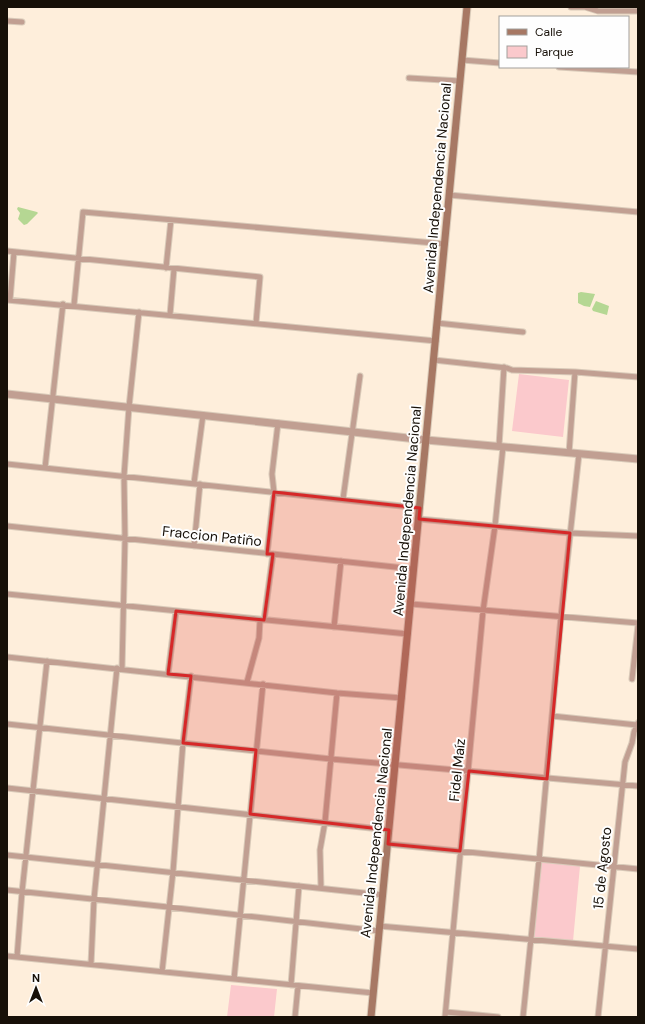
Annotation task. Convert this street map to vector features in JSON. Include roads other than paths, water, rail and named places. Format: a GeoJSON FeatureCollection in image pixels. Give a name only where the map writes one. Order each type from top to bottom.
{"type":"FeatureCollection","features":[{"type":"Feature","properties":{"kind":"main road","name":"Avenida Independencia Nacional"},"geometry":{"type":"LineString","coordinates":[[371,1017],[467,7]]}},
{"type":"Feature","properties":{"kind":"street"},"geometry":{"type":"LineString","coordinates":[[571,7],[585,7],[598,11],[638,11]]}},
{"type":"Feature","properties":{"kind":"street"},"geometry":{"type":"LineString","coordinates":[[7,20],[22,22]]}},
{"type":"Feature","properties":{"kind":"street"},"geometry":{"type":"LineString","coordinates":[[462,60],[499,63]]}},
{"type":"Feature","properties":{"kind":"street"},"geometry":{"type":"LineString","coordinates":[[575,68],[638,72]]}},
{"type":"Feature","properties":{"kind":"street"},"geometry":{"type":"LineString","coordinates":[[409,78],[460,81]]}},
{"type":"Feature","properties":{"kind":"street"},"geometry":{"type":"LineString","coordinates":[[449,195],[638,212]]}},
{"type":"Feature","properties":{"kind":"street"},"geometry":{"type":"LineString","coordinates":[[74,305],[84,212],[445,244]]}},
{"type":"Feature","properties":{"kind":"street"},"geometry":{"type":"LineString","coordinates":[[166,268],[171,220]]}},
{"type":"Feature","properties":{"kind":"street"},"geometry":{"type":"LineString","coordinates":[[7,251],[260,278],[256,323]]}},
{"type":"Feature","properties":{"kind":"street"},"geometry":{"type":"LineString","coordinates":[[14,252],[9,300],[74,305],[436,341]]}},
{"type":"Feature","properties":{"kind":"street"},"geometry":{"type":"LineString","coordinates":[[170,315],[174,269]]}},
{"type":"Feature","properties":{"kind":"street"},"geometry":{"type":"LineString","coordinates":[[45,468],[63,304]]}},
{"type":"Feature","properties":{"kind":"street"},"geometry":{"type":"LineString","coordinates":[[91,964],[94,899],[110,735],[120,669],[125,539],[124,476],[128,407],[139,312]]}},
{"type":"Feature","properties":{"kind":"street"},"geometry":{"type":"LineString","coordinates":[[437,323],[523,332]]}},
{"type":"Feature","properties":{"kind":"street"},"geometry":{"type":"LineString","coordinates":[[434,360],[504,367],[512,370],[575,372],[638,377]]}},
{"type":"Feature","properties":{"kind":"street","name":"Fidel Maíz"},"geometry":{"type":"LineString","coordinates":[[445,1014],[484,611],[495,526],[501,447],[504,367]]}},
{"type":"Feature","properties":{"kind":"street"},"geometry":{"type":"LineString","coordinates":[[569,453],[575,372]]}},
{"type":"Feature","properties":{"kind":"street"},"geometry":{"type":"LineString","coordinates":[[343,499],[360,376]]}},
{"type":"Feature","properties":{"kind":"street"},"geometry":{"type":"LineString","coordinates":[[7,394],[426,440],[638,459]]}},
{"type":"Feature","properties":{"kind":"street"},"geometry":{"type":"LineString","coordinates":[[194,483],[203,415]]}},
{"type":"Feature","properties":{"kind":"street"},"geometry":{"type":"LineString","coordinates":[[247,682],[258,642],[262,620],[270,554],[274,492],[272,474],[278,423]]}},
{"type":"Feature","properties":{"kind":"street"},"geometry":{"type":"LineString","coordinates":[[523,1017],[530,939],[540,860],[561,617],[579,454]]}},
{"type":"Feature","properties":{"kind":"street"},"geometry":{"type":"LineString","coordinates":[[7,464],[420,508]]}},
{"type":"Feature","properties":{"kind":"street"},"geometry":{"type":"LineString","coordinates":[[194,546],[200,484]]}},
{"type":"Feature","properties":{"kind":"street"},"geometry":{"type":"LineString","coordinates":[[419,519],[570,533],[638,536]]}},
{"type":"Feature","properties":{"kind":"street","name":"Fraccion Patiño"},"geometry":{"type":"LineString","coordinates":[[7,526],[414,569]]}},
{"type":"Feature","properties":{"kind":"street"},"geometry":{"type":"LineString","coordinates":[[334,627],[341,561]]}},
{"type":"Feature","properties":{"kind":"street"},"geometry":{"type":"LineString","coordinates":[[7,594],[408,634]]}},
{"type":"Feature","properties":{"kind":"street"},"geometry":{"type":"LineString","coordinates":[[411,604],[638,623]]}},
{"type":"Feature","properties":{"kind":"street"},"geometry":{"type":"LineString","coordinates":[[168,674],[176,611]]}},
{"type":"Feature","properties":{"kind":"street"},"geometry":{"type":"LineString","coordinates":[[632,679],[638,626]]}},
{"type":"Feature","properties":{"kind":"street"},"geometry":{"type":"LineString","coordinates":[[7,657],[337,693],[402,698]]}},
{"type":"Feature","properties":{"kind":"street"},"geometry":{"type":"LineString","coordinates":[[17,957],[22,892],[27,858],[47,661]]}},
{"type":"Feature","properties":{"kind":"street"},"geometry":{"type":"LineString","coordinates":[[162,972],[191,676]]}},
{"type":"Feature","properties":{"kind":"street"},"geometry":{"type":"LineString","coordinates":[[234,979],[263,684]]}},
{"type":"Feature","properties":{"kind":"street"},"geometry":{"type":"LineString","coordinates":[[322,888],[320,850],[325,822],[337,693]]}},
{"type":"Feature","properties":{"kind":"street"},"geometry":{"type":"LineString","coordinates":[[552,716],[637,724]]}},
{"type":"Feature","properties":{"kind":"street"},"geometry":{"type":"LineString","coordinates":[[7,724],[331,759],[638,786]]}},
{"type":"Feature","properties":{"kind":"street","name":"15 de Agosto"},"geometry":{"type":"LineString","coordinates":[[598,1017],[625,762],[637,724]]}},
{"type":"Feature","properties":{"kind":"street"},"geometry":{"type":"LineString","coordinates":[[7,788],[389,830]]}},
{"type":"Feature","properties":{"kind":"street"},"geometry":{"type":"LineString","coordinates":[[388,844],[638,869]]}},
{"type":"Feature","properties":{"kind":"street"},"geometry":{"type":"LineString","coordinates":[[7,855],[383,895]]}},
{"type":"Feature","properties":{"kind":"street"},"geometry":{"type":"LineString","coordinates":[[291,985],[299,886]]}},
{"type":"Feature","properties":{"kind":"street"},"geometry":{"type":"LineString","coordinates":[[7,890],[297,921],[379,928],[453,932],[638,949]]}},
{"type":"Feature","properties":{"kind":"street"},"geometry":{"type":"LineString","coordinates":[[7,956],[373,993]]}},
{"type":"Feature","properties":{"kind":"street"},"geometry":{"type":"LineString","coordinates":[[295,1017],[298,986]]}},
{"type":"Feature","properties":{"kind":"street"},"geometry":{"type":"LineString","coordinates":[[445,1014],[498,1017]]}}]}
